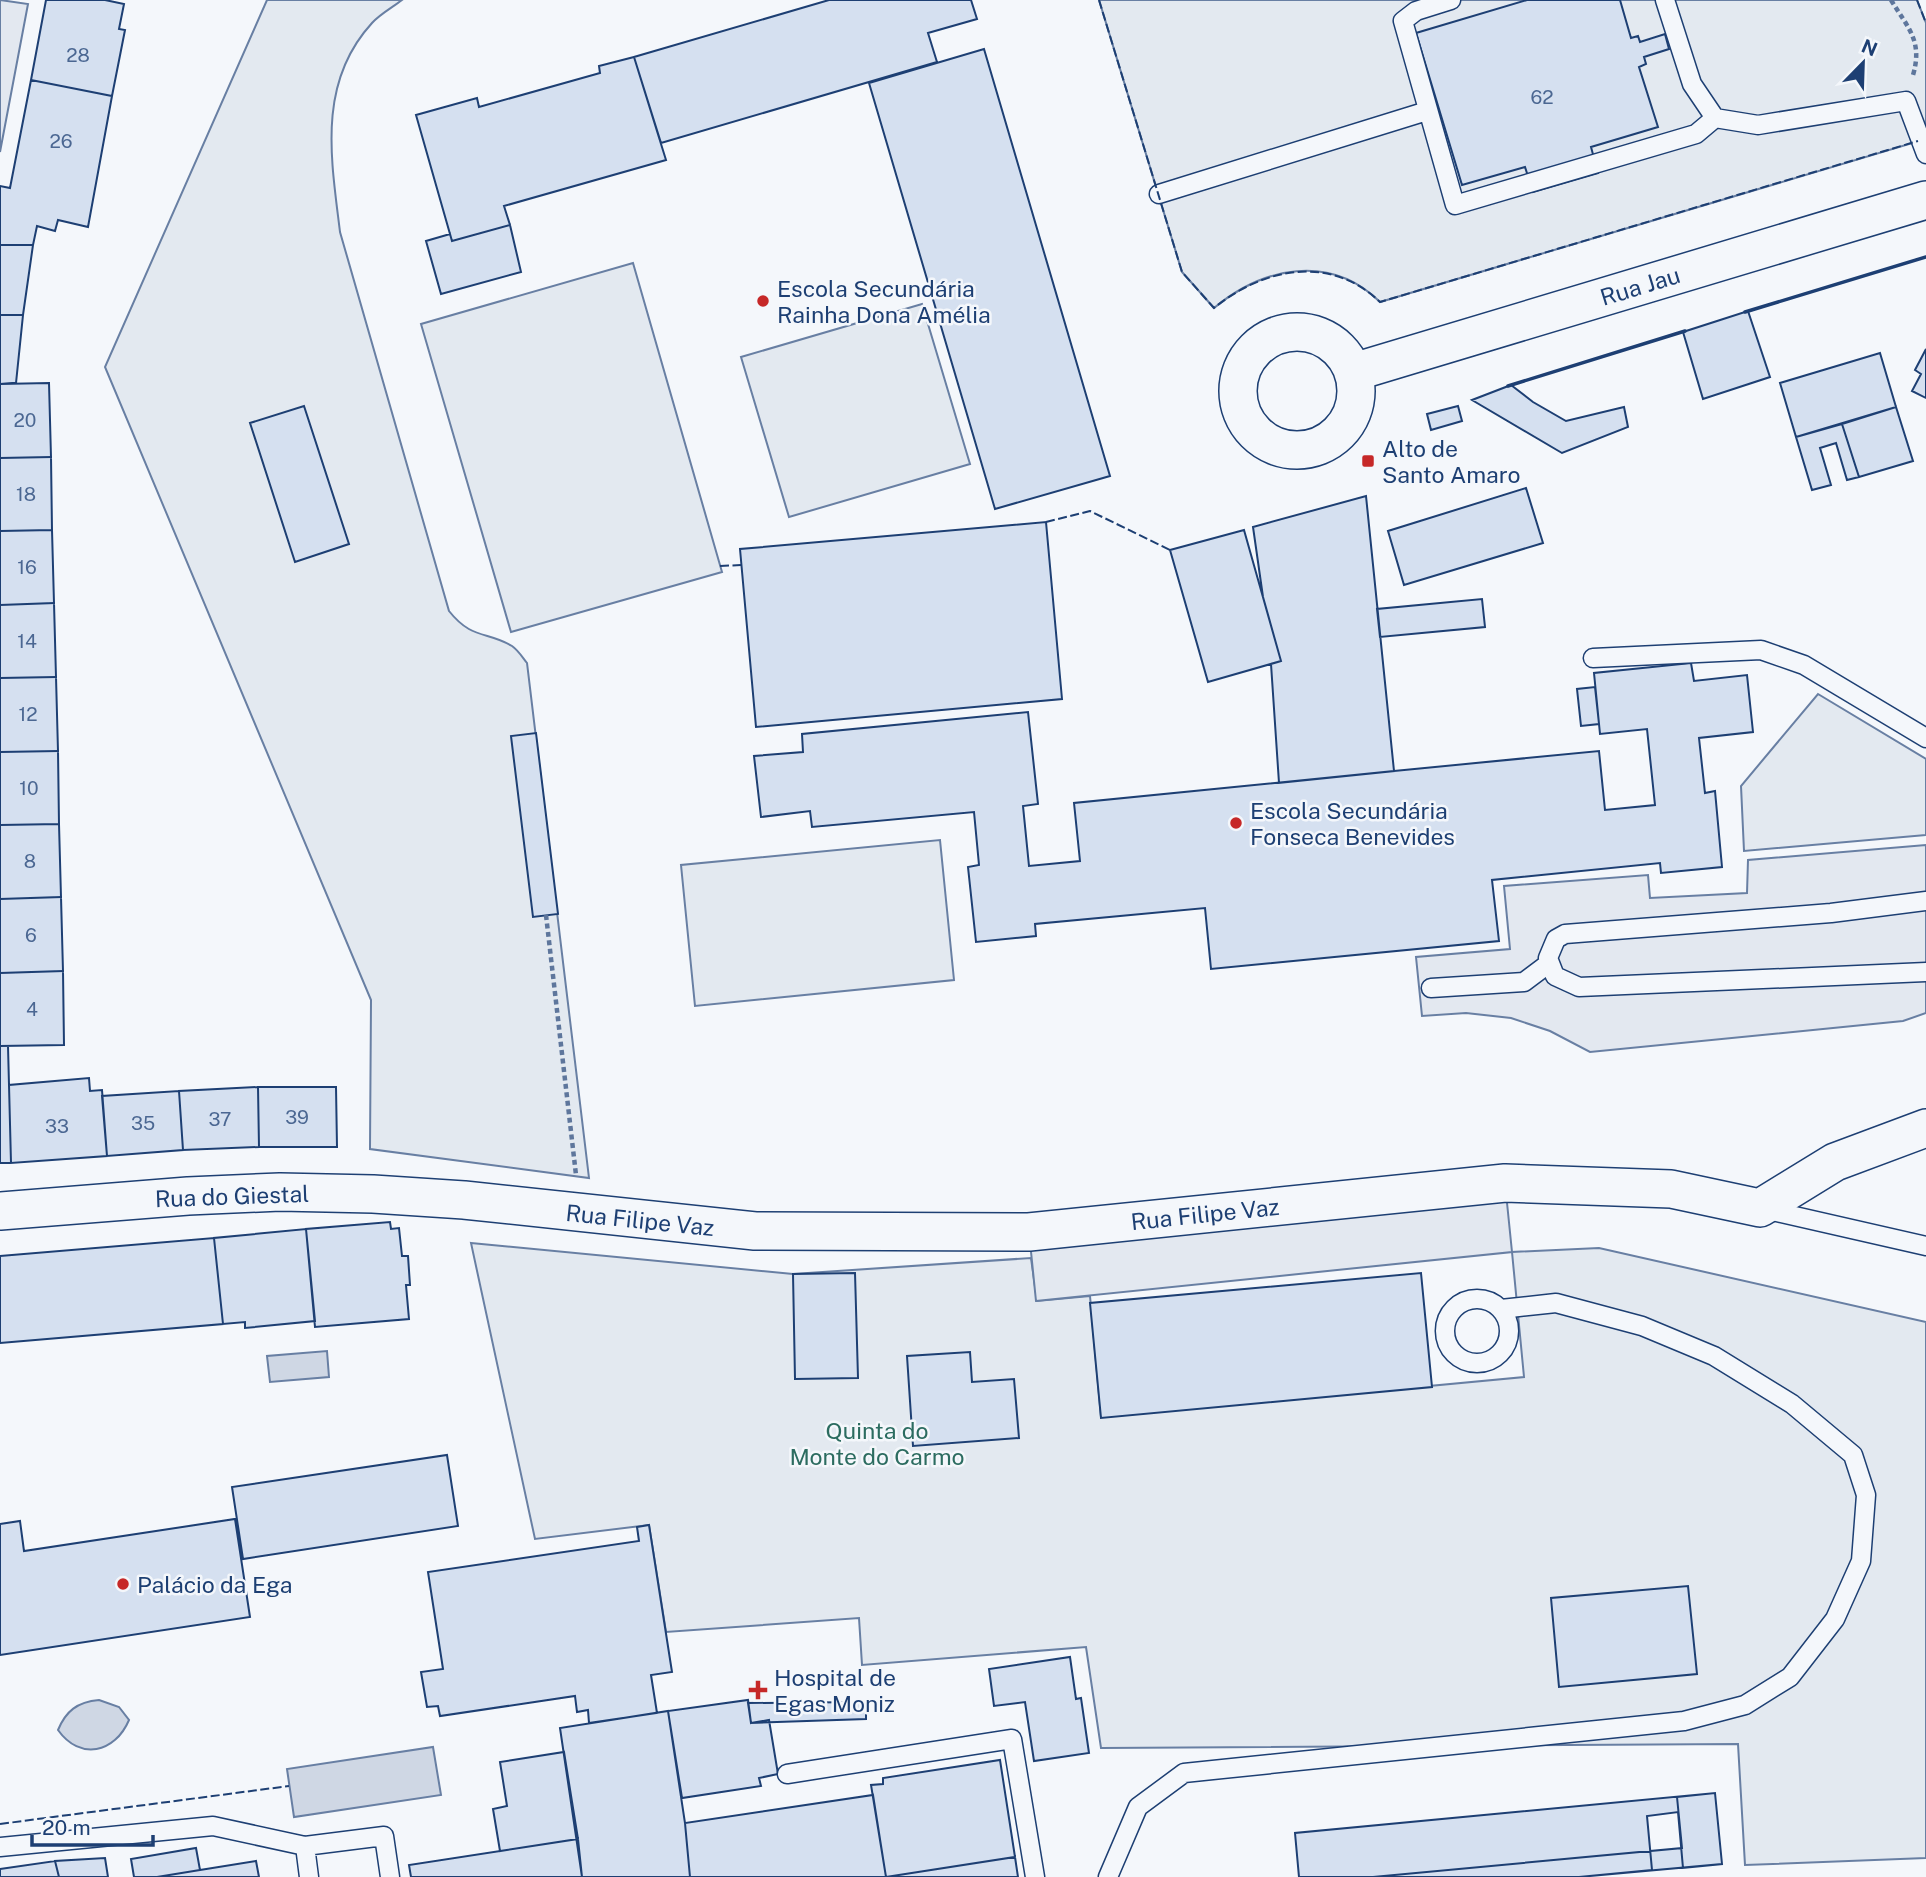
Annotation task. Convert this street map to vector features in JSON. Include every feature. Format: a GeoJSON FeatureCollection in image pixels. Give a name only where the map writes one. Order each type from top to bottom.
{"type":"FeatureCollection","features":[{"type":"Feature","properties":{"kind":"street","name":"Rua Jau"},"geometry":{"type":"LineString","coordinates":[[1354,372],[1926,200]]}},
{"type":"Feature","properties":{"kind":"street"},"geometry":{"type":"LineString","coordinates":[[1760,1208],[1835,1162],[1926,1128]]}},
{"type":"Feature","properties":{"kind":"street","name":"Rua Filipe Vaz"},"geometry":{"type":"LineString","coordinates":[[464,1200],[755,1231],[1029,1232],[1505,1183],[1671,1189],[1760,1208]]}},
{"type":"Feature","properties":{"kind":"street","name":"Rua do Giestal"},"geometry":{"type":"LineString","coordinates":[[0,1211],[188,1196],[280,1192],[464,1200]]}},
{"type":"Feature","properties":{"kind":"lane"},"geometry":{"type":"LineString","coordinates":[[1451,0],[1416,11],[1403,21],[1455,205],[1696,134],[1715,118]]}},
{"type":"Feature","properties":{"kind":"lane"},"geometry":{"type":"LineString","coordinates":[[1665,0],[1692,84],[1715,118],[1758,125],[1906,101],[1926,154]]}},
{"type":"Feature","properties":{"kind":"lane"},"geometry":{"type":"LineString","coordinates":[[1159,194],[1427,111]]}},
{"type":"Feature","properties":{"kind":"lane"},"geometry":{"type":"LineString","coordinates":[[1593,658],[1762,650],[1804,666],[1926,738]]}},
{"type":"Feature","properties":{"kind":"lane"},"geometry":{"type":"LineString","coordinates":[[1431,988],[1524,982],[1548,964],[1552,945],[1565,934],[1831,913],[1926,901]]}},
{"type":"Feature","properties":{"kind":"lane"},"geometry":{"type":"LineString","coordinates":[[1548,964],[1555,976],[1579,987],[1926,972]]}},
{"type":"Feature","properties":{"kind":"lane"},"geometry":{"type":"LineString","coordinates":[[1760,1208],[1926,1246]]}},
{"type":"Feature","properties":{"kind":"lane"},"geometry":{"type":"LineString","coordinates":[[1108,1877],[1138,1807],[1184,1773],[1684,1721],[1745,1705],[1790,1677],[1835,1619],[1861,1561],[1866,1495],[1853,1455],[1792,1404],[1725,1363],[1642,1326],[1556,1303],[1501,1309]]}},
{"type":"Feature","properties":{"kind":"lane"},"geometry":{"type":"LineString","coordinates":[[788,1774],[1012,1739],[1035,1877]]}},
{"type":"Feature","properties":{"kind":"lane"},"geometry":{"type":"LineString","coordinates":[[0,1847],[213,1826],[305,1846],[383,1836],[390,1877]]}},
{"type":"Feature","properties":{"kind":"lane"},"geometry":{"type":"LineString","coordinates":[[305,1846],[309,1877]]}},
{"type":"Feature","properties":{"kind":"path"},"geometry":{"type":"LineString","coordinates":[[1891,0],[1915,38],[1918,57],[1912,78],[1896,102]]}},
{"type":"Feature","properties":{"kind":"path"},"geometry":{"type":"LineString","coordinates":[[546,915],[580,1214]]}},
{"type":"Feature","properties":{"kind":"green space"},"geometry":{"type":"Polygon","coordinates":[[[267,0],[402,0],[375,20],[354,46],[335,96],[332,122],[333,177],[340,232],[449,611],[472,631],[512,646],[527,663],[589,1178],[370,1149],[371,1000],[105,367],[267,0]]]}},
{"type":"Feature","properties":{"kind":"green space"},"geometry":{"type":"Polygon","coordinates":[[[1099,0],[1917,0],[1926,23],[1926,139],[1380,302],[1361,287],[1340,276],[1297,271],[1254,283],[1214,308],[1182,272],[1099,0]]]}},
{"type":"Feature","properties":{"kind":"green space"},"geometry":{"type":"Polygon","coordinates":[[[633,263],[722,572],[511,632],[421,324],[633,263]]]}},
{"type":"Feature","properties":{"kind":"green space"},"geometry":{"type":"Polygon","coordinates":[[[922,304],[970,464],[789,517],[741,357],[922,304]]]}},
{"type":"Feature","properties":{"kind":"green space"},"geometry":{"type":"Polygon","coordinates":[[[1818,694],[1926,759],[1926,835],[1744,851],[1741,786],[1818,694]]]}},
{"type":"Feature","properties":{"kind":"green space"},"geometry":{"type":"Polygon","coordinates":[[[940,840],[954,980],[695,1006],[681,865],[940,840]]]}},
{"type":"Feature","properties":{"kind":"green space","name":"Quinta do Monte do Carmo"},"geometry":{"type":"Polygon","coordinates":[[[471,1243],[793,1274],[1031,1258],[1037,1301],[1090,1296],[1101,1417],[1524,1377],[1512,1252],[1599,1248],[1926,1322],[1926,1858],[1745,1865],[1738,1744],[1101,1748],[1086,1647],[862,1665],[859,1618],[666,1632],[649,1525],[535,1539],[471,1243]]]}},
{"type":"Feature","properties":{"kind":"shaded area"},"geometry":{"type":"Polygon","coordinates":[[[0,0],[28,4],[0,152],[0,0]]]}},
{"type":"Feature","properties":{"kind":"shaded area"},"geometry":{"type":"Polygon","coordinates":[[[1926,845],[1926,1013],[1903,1021],[1590,1052],[1550,1031],[1511,1018],[1466,1013],[1422,1016],[1416,957],[1510,949],[1504,886],[1648,875],[1650,898],[1747,893],[1748,860],[1926,845]]]}},
{"type":"Feature","properties":{"kind":"shaded area"},"geometry":{"type":"Polygon","coordinates":[[[1505,1183],[1512,1252],[1036,1301],[1029,1232],[1505,1183]]]}},
{"type":"Feature","properties":{"kind":"shaded area"},"geometry":{"type":"Polygon","coordinates":[[[327,1351],[329,1377],[270,1382],[267,1356],[327,1351]]]}},
{"type":"Feature","properties":{"kind":"shaded area"},"geometry":{"type":"Polygon","coordinates":[[[99,1700],[119,1707],[129,1720],[123,1731],[106,1746],[86,1749],[76,1746],[58,1730],[61,1723],[78,1705],[99,1700]]]}},
{"type":"Feature","properties":{"kind":"shaded area"},"geometry":{"type":"Polygon","coordinates":[[[433,1747],[441,1795],[294,1817],[287,1769],[433,1747]]]}},
{"type":"Feature","properties":{"kind":"building"},"geometry":{"type":"Polygon","coordinates":[[[46,0],[105,0],[124,4],[119,29],[125,30],[112,96],[31,80],[46,0]]]}},
{"type":"Feature","properties":{"kind":"building"},"geometry":{"type":"Polygon","coordinates":[[[829,0],[971,0],[977,19],[928,33],[937,62],[661,143],[634,57],[829,0]]]}},
{"type":"Feature","properties":{"kind":"building"},"geometry":{"type":"Polygon","coordinates":[[[1527,0],[1620,0],[1631,38],[1638,36],[1640,42],[1665,34],[1669,49],[1644,57],[1646,64],[1639,67],[1658,127],[1591,147],[1598,173],[1533,192],[1525,167],[1462,185],[1416,33],[1527,0]]]}},
{"type":"Feature","properties":{"kind":"building"},"geometry":{"type":"Polygon","coordinates":[[[984,49],[1110,476],[995,509],[869,83],[984,49]]]}},
{"type":"Feature","properties":{"kind":"building"},"geometry":{"type":"Polygon","coordinates":[[[634,57],[666,160],[504,206],[510,225],[452,241],[416,115],[477,98],[479,107],[600,73],[599,66],[634,57]]]}},
{"type":"Feature","properties":{"kind":"building"},"geometry":{"type":"Polygon","coordinates":[[[31,80],[112,96],[88,227],[58,220],[55,231],[37,226],[33,245],[0,245],[0,186],[10,188],[31,80]]]}},
{"type":"Feature","properties":{"kind":"building"},"geometry":{"type":"Polygon","coordinates":[[[510,225],[521,272],[441,294],[426,241],[450,234],[452,241],[510,225]]]}},
{"type":"Feature","properties":{"kind":"building"},"geometry":{"type":"Polygon","coordinates":[[[0,245],[33,245],[23,315],[0,315],[0,245]]]}},
{"type":"Feature","properties":{"kind":"building"},"geometry":{"type":"Polygon","coordinates":[[[1748,311],[1770,377],[1703,399],[1683,332],[1748,311]]]}},
{"type":"Feature","properties":{"kind":"building"},"geometry":{"type":"Polygon","coordinates":[[[0,315],[23,315],[16,383],[0,384],[0,315]]]}},
{"type":"Feature","properties":{"kind":"building"},"geometry":{"type":"Polygon","coordinates":[[[1926,349],[1926,398],[1912,391],[1921,374],[1915,370],[1926,349]]]}},
{"type":"Feature","properties":{"kind":"building"},"geometry":{"type":"Polygon","coordinates":[[[1880,353],[1896,407],[1796,437],[1780,383],[1880,353]]]}},
{"type":"Feature","properties":{"kind":"building"},"geometry":{"type":"Polygon","coordinates":[[[49,383],[51,457],[0,458],[0,384],[49,383]]]}},
{"type":"Feature","properties":{"kind":"building"},"geometry":{"type":"Polygon","coordinates":[[[1511,385],[1533,402],[1566,421],[1624,407],[1628,427],[1562,453],[1472,400],[1511,385]]]}},
{"type":"Feature","properties":{"kind":"building"},"geometry":{"type":"Polygon","coordinates":[[[304,406],[349,544],[295,562],[250,423],[304,406]]]}},
{"type":"Feature","properties":{"kind":"building"},"geometry":{"type":"Polygon","coordinates":[[[1458,406],[1462,421],[1431,430],[1427,414],[1458,406]]]}},
{"type":"Feature","properties":{"kind":"building"},"geometry":{"type":"Polygon","coordinates":[[[1896,407],[1913,461],[1859,477],[1842,424],[1896,407]]]}},
{"type":"Feature","properties":{"kind":"building"},"geometry":{"type":"Polygon","coordinates":[[[1842,424],[1859,477],[1847,480],[1836,443],[1820,448],[1831,485],[1812,490],[1796,437],[1842,424]]]}},
{"type":"Feature","properties":{"kind":"building"},"geometry":{"type":"Polygon","coordinates":[[[51,457],[52,530],[0,531],[0,458],[51,457]]]}},
{"type":"Feature","properties":{"kind":"building"},"geometry":{"type":"Polygon","coordinates":[[[1526,488],[1543,543],[1404,585],[1388,531],[1526,488]]]}},
{"type":"Feature","properties":{"kind":"building"},"geometry":{"type":"Polygon","coordinates":[[[1366,496],[1394,771],[1279,783],[1271,664],[1281,661],[1263,597],[1253,527],[1366,496]]]}},
{"type":"Feature","properties":{"kind":"building"},"geometry":{"type":"Polygon","coordinates":[[[1046,522],[1062,699],[756,727],[740,549],[1046,522]]]}},
{"type":"Feature","properties":{"kind":"building"},"geometry":{"type":"Polygon","coordinates":[[[52,530],[54,603],[0,605],[0,531],[52,530]]]}},
{"type":"Feature","properties":{"kind":"building"},"geometry":{"type":"Polygon","coordinates":[[[1244,530],[1281,661],[1208,682],[1170,550],[1244,530]]]}},
{"type":"Feature","properties":{"kind":"building"},"geometry":{"type":"Polygon","coordinates":[[[1482,599],[1485,627],[1380,637],[1377,609],[1482,599]]]}},
{"type":"Feature","properties":{"kind":"building"},"geometry":{"type":"Polygon","coordinates":[[[54,603],[56,677],[0,678],[0,605],[54,603]]]}},
{"type":"Feature","properties":{"kind":"building"},"geometry":{"type":"Polygon","coordinates":[[[1691,663],[1694,681],[1747,675],[1753,732],[1699,738],[1705,793],[1715,791],[1722,867],[1661,873],[1660,863],[1492,880],[1499,941],[1211,969],[1205,908],[1035,924],[1036,936],[976,942],[968,867],[979,865],[974,812],[812,827],[810,811],[761,817],[754,756],[803,752],[802,734],[1028,712],[1038,804],[1023,806],[1029,866],[1080,861],[1074,803],[1599,751],[1605,810],[1655,805],[1647,729],[1600,734],[1594,673],[1691,663]]]}},
{"type":"Feature","properties":{"kind":"building"},"geometry":{"type":"Polygon","coordinates":[[[56,677],[58,751],[0,752],[0,678],[56,677]]]}},
{"type":"Feature","properties":{"kind":"building"},"geometry":{"type":"Polygon","coordinates":[[[1595,687],[1599,724],[1581,726],[1577,689],[1595,687]]]}},
{"type":"Feature","properties":{"kind":"building"},"geometry":{"type":"Polygon","coordinates":[[[536,733],[558,914],[533,917],[511,736],[536,733]]]}},
{"type":"Feature","properties":{"kind":"building"},"geometry":{"type":"Polygon","coordinates":[[[58,751],[59,824],[0,825],[0,752],[58,751]]]}},
{"type":"Feature","properties":{"kind":"building"},"geometry":{"type":"Polygon","coordinates":[[[59,824],[61,897],[0,899],[0,825],[59,824]]]}},
{"type":"Feature","properties":{"kind":"building"},"geometry":{"type":"Polygon","coordinates":[[[61,897],[63,971],[0,973],[0,899],[61,897]]]}},
{"type":"Feature","properties":{"kind":"building"},"geometry":{"type":"Polygon","coordinates":[[[63,971],[64,1045],[0,1046],[0,973],[63,971]]]}},
{"type":"Feature","properties":{"kind":"building"},"geometry":{"type":"Polygon","coordinates":[[[0,1046],[8,1046],[11,1163],[0,1163],[0,1046]]]}},
{"type":"Feature","properties":{"kind":"building"},"geometry":{"type":"Polygon","coordinates":[[[89,1078],[90,1091],[102,1090],[107,1156],[11,1163],[9,1085],[89,1078]]]}},
{"type":"Feature","properties":{"kind":"building"},"geometry":{"type":"Polygon","coordinates":[[[258,1087],[259,1147],[183,1150],[179,1091],[258,1087]]]}},
{"type":"Feature","properties":{"kind":"building"},"geometry":{"type":"Polygon","coordinates":[[[258,1087],[336,1087],[337,1147],[259,1147],[258,1087]]]}},
{"type":"Feature","properties":{"kind":"building"},"geometry":{"type":"Polygon","coordinates":[[[179,1091],[183,1150],[107,1156],[102,1096],[179,1091]]]}},
{"type":"Feature","properties":{"kind":"building"},"geometry":{"type":"Polygon","coordinates":[[[390,1222],[391,1229],[399,1228],[402,1256],[408,1256],[410,1285],[406,1285],[409,1319],[315,1327],[306,1229],[390,1222]]]}},
{"type":"Feature","properties":{"kind":"building"},"geometry":{"type":"Polygon","coordinates":[[[306,1229],[315,1321],[245,1328],[245,1322],[223,1324],[214,1238],[306,1229]]]}},
{"type":"Feature","properties":{"kind":"building"},"geometry":{"type":"Polygon","coordinates":[[[214,1238],[223,1324],[0,1343],[0,1256],[214,1238]]]}},
{"type":"Feature","properties":{"kind":"building"},"geometry":{"type":"Polygon","coordinates":[[[855,1273],[858,1378],[795,1379],[793,1274],[855,1273]]]}},
{"type":"Feature","properties":{"kind":"building"},"geometry":{"type":"Polygon","coordinates":[[[1421,1273],[1432,1387],[1101,1418],[1090,1303],[1421,1273]]]}},
{"type":"Feature","properties":{"kind":"building"},"geometry":{"type":"Polygon","coordinates":[[[970,1352],[972,1382],[1014,1379],[1019,1438],[913,1446],[907,1356],[970,1352]]]}},
{"type":"Feature","properties":{"kind":"building"},"geometry":{"type":"Polygon","coordinates":[[[447,1455],[458,1526],[243,1559],[232,1487],[447,1455]]]}},
{"type":"Feature","properties":{"kind":"building","name":"Palácio da Ega"},"geometry":{"type":"Polygon","coordinates":[[[235,1519],[250,1617],[0,1655],[0,1524],[20,1521],[24,1551],[235,1519]]]}},
{"type":"Feature","properties":{"kind":"building"},"geometry":{"type":"Polygon","coordinates":[[[649,1525],[672,1672],[651,1675],[657,1713],[589,1723],[588,1710],[577,1712],[575,1696],[440,1716],[438,1706],[427,1707],[421,1672],[443,1669],[428,1572],[639,1541],[637,1527],[649,1525]]]}},
{"type":"Feature","properties":{"kind":"building"},"geometry":{"type":"Polygon","coordinates":[[[1688,1586],[1697,1674],[1559,1687],[1551,1598],[1688,1586]]]}},
{"type":"Feature","properties":{"kind":"building"},"geometry":{"type":"Polygon","coordinates":[[[1070,1657],[1076,1699],[1081,1698],[1089,1753],[1034,1761],[1025,1702],[994,1706],[989,1669],[1070,1657]]]}},
{"type":"Feature","properties":{"kind":"building"},"geometry":{"type":"Polygon","coordinates":[[[748,1700],[751,1723],[769,1720],[778,1774],[759,1778],[761,1786],[682,1798],[668,1711],[748,1700]]]}},
{"type":"Feature","properties":{"kind":"building"},"geometry":{"type":"Polygon","coordinates":[[[866,1702],[866,1719],[751,1723],[748,1703],[866,1702]]]}},
{"type":"Feature","properties":{"kind":"building"},"geometry":{"type":"Polygon","coordinates":[[[668,1711],[685,1823],[690,1877],[582,1877],[560,1728],[668,1711]]]}},
{"type":"Feature","properties":{"kind":"building"},"geometry":{"type":"Polygon","coordinates":[[[564,1752],[578,1839],[500,1851],[493,1809],[507,1806],[500,1762],[564,1752]]]}},
{"type":"Feature","properties":{"kind":"building"},"geometry":{"type":"Polygon","coordinates":[[[1000,1760],[1015,1857],[886,1877],[871,1785],[883,1784],[883,1778],[1000,1760]]]}},
{"type":"Feature","properties":{"kind":"building"},"geometry":{"type":"Polygon","coordinates":[[[1715,1793],[1722,1864],[1683,1868],[1678,1812],[1647,1816],[1652,1870],[1579,1877],[1299,1877],[1295,1833],[1715,1793]]]}},
{"type":"Feature","properties":{"kind":"building"},"geometry":{"type":"Polygon","coordinates":[[[1715,1793],[1722,1864],[1579,1877],[1373,1877],[1682,1848],[1677,1797],[1715,1793]]]}},
{"type":"Feature","properties":{"kind":"building"},"geometry":{"type":"Polygon","coordinates":[[[873,1795],[886,1877],[690,1877],[685,1823],[873,1795]]]}},
{"type":"Feature","properties":{"kind":"building"},"geometry":{"type":"Polygon","coordinates":[[[578,1839],[582,1877],[411,1877],[409,1865],[578,1839]]]}},
{"type":"Feature","properties":{"kind":"building"},"geometry":{"type":"Polygon","coordinates":[[[196,1848],[200,1870],[157,1877],[134,1877],[131,1859],[196,1848]]]}},
{"type":"Feature","properties":{"kind":"building"},"geometry":{"type":"Polygon","coordinates":[[[1015,1857],[1018,1877],[886,1877],[1015,1857]]]}},
{"type":"Feature","properties":{"kind":"building"},"geometry":{"type":"Polygon","coordinates":[[[105,1858],[108,1877],[59,1877],[55,1861],[105,1858]]]}},
{"type":"Feature","properties":{"kind":"building"},"geometry":{"type":"Polygon","coordinates":[[[55,1861],[59,1877],[0,1877],[0,1869],[55,1861]]]}},
{"type":"Feature","properties":{"kind":"building"},"geometry":{"type":"Polygon","coordinates":[[[256,1861],[259,1877],[157,1877],[200,1870],[256,1861]]]}},
{"type":"Feature","properties":{"kind":"fence"},"geometry":{"type":"LineString","coordinates":[[1099,0],[1182,272],[1214,308],[1254,283],[1297,272],[1318,272],[1340,277],[1361,287],[1380,302],[1918,141]]}},
{"type":"Feature","properties":{"kind":"fence"},"geometry":{"type":"LineString","coordinates":[[1917,0],[1926,23]]}},
{"type":"Feature","properties":{"kind":"fence"},"geometry":{"type":"LineString","coordinates":[[1046,522],[1090,511],[1170,550]]}},
{"type":"Feature","properties":{"kind":"fence"},"geometry":{"type":"LineString","coordinates":[[720,566],[741,565]]}},
{"type":"Feature","properties":{"kind":"fence"},"geometry":{"type":"LineString","coordinates":[[0,1824],[289,1786]]}},
{"type":"Feature","properties":{"kind":"wall"},"geometry":{"type":"LineString","coordinates":[[1745,312],[1926,257]]}},
{"type":"Feature","properties":{"kind":"wall"},"geometry":{"type":"LineString","coordinates":[[1508,386],[1685,331]]}},
{"type":"Feature","properties":{"kind":"place","name":"Escola Secundária Rainha Dona Amélia"},"geometry":{"type":"Point","coordinates":[763,301]}},
{"type":"Feature","properties":{"kind":"place","name":"Alto de Santo Amaro"},"geometry":{"type":"Point","coordinates":[1368,461]}},
{"type":"Feature","properties":{"kind":"place","name":"Escola Secundária Fonseca Benevides"},"geometry":{"type":"Point","coordinates":[1236,823]}},
{"type":"Feature","properties":{"kind":"place","name":"Palácio da Ega"},"geometry":{"type":"Point","coordinates":[123,1584]}},
{"type":"Feature","properties":{"kind":"place","name":"Hospital de Egas Moniz"},"geometry":{"type":"Point","coordinates":[758,1690]}}]}
